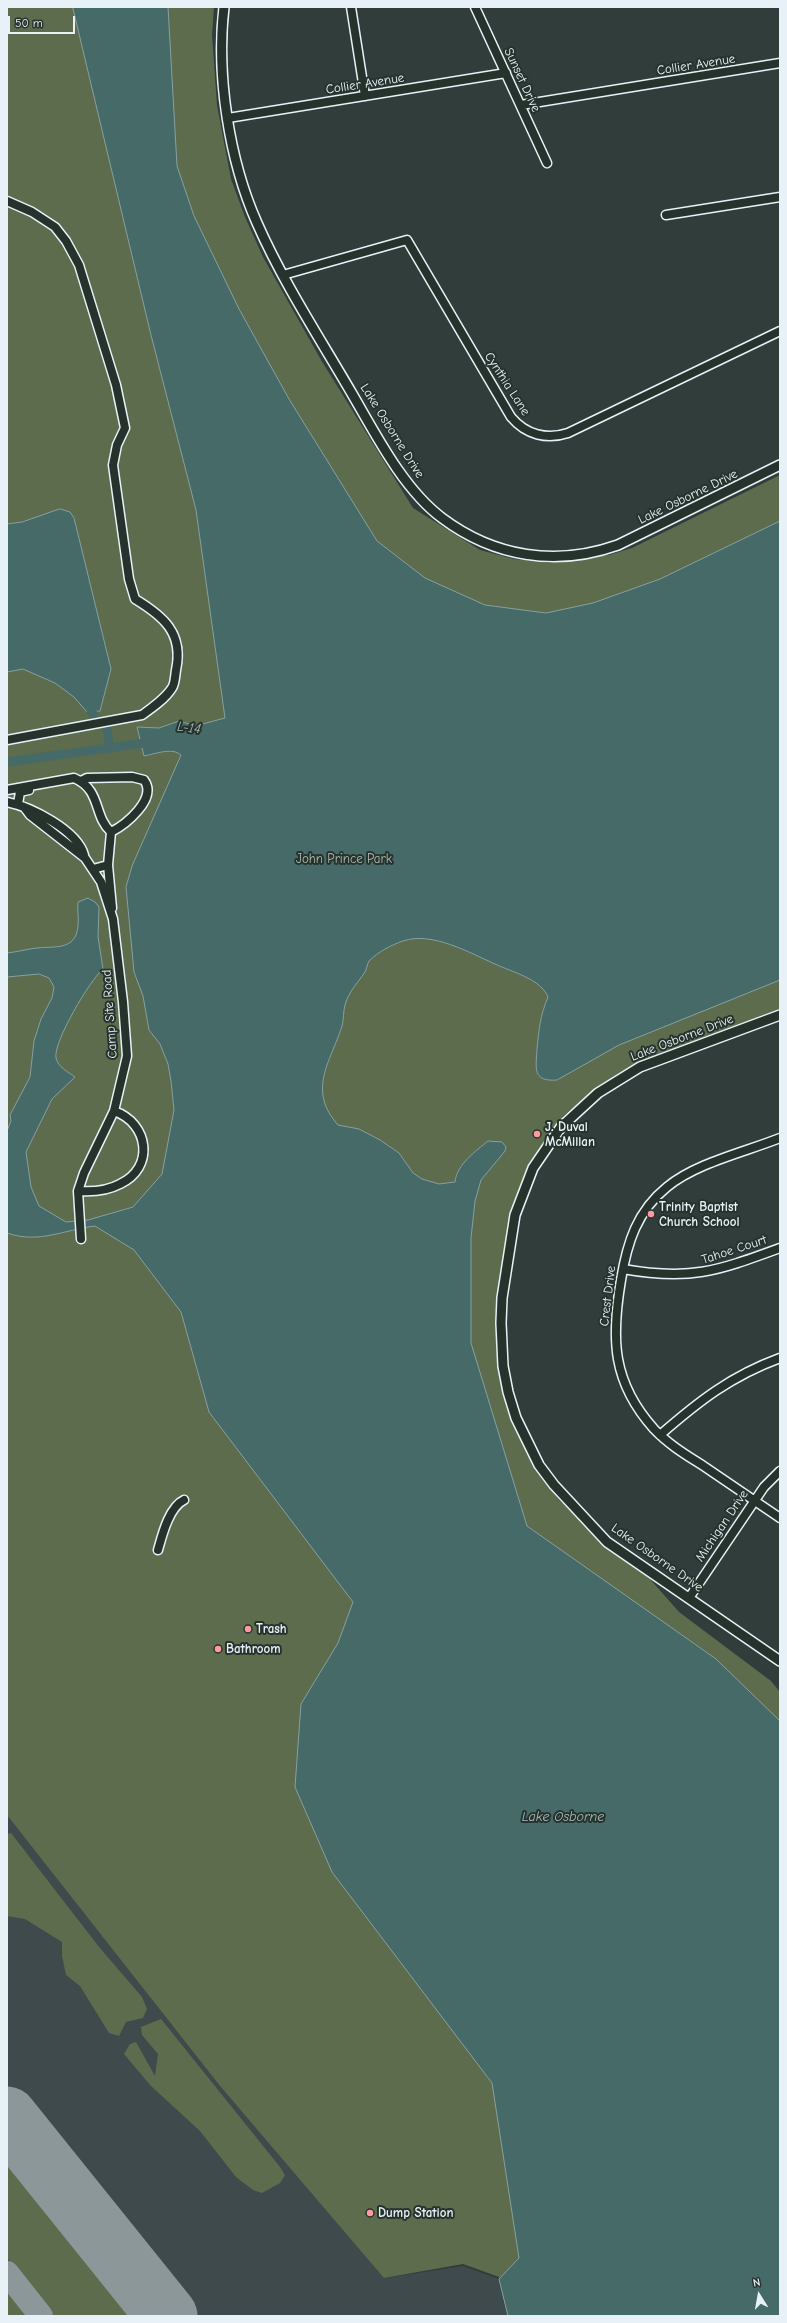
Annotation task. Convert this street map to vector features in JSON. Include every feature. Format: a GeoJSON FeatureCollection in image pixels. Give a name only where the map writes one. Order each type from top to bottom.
{"type":"FeatureCollection","features":[{"type":"Feature","properties":{"kind":"street","name":"Lake Osborne Drive"},"geometry":{"type":"LineString","coordinates":[[224,7],[222,44],[228,118],[236,161],[249,204],[266,244],[283,275],[381,443],[425,505],[473,538],[492,547],[547,557],[596,553],[648,531],[780,465]]}},
{"type":"Feature","properties":{"kind":"street"},"geometry":{"type":"LineString","coordinates":[[351,7],[365,96]]}},
{"type":"Feature","properties":{"kind":"street","name":"Sunset Drive"},"geometry":{"type":"LineString","coordinates":[[475,7],[547,163]]}},
{"type":"Feature","properties":{"kind":"street","name":"Collier Avenue"},"geometry":{"type":"LineString","coordinates":[[521,105],[780,63]]}},
{"type":"Feature","properties":{"kind":"street","name":"Collier Avenue"},"geometry":{"type":"LineString","coordinates":[[228,118],[506,73]]}},
{"type":"Feature","properties":{"kind":"street"},"geometry":{"type":"LineString","coordinates":[[666,216],[780,197]]}},
{"type":"Feature","properties":{"kind":"street"},"geometry":{"type":"LineString","coordinates":[[7,201],[32,212],[55,227],[66,240],[79,265],[116,385],[125,428],[116,446],[113,465],[129,579],[135,599],[159,614],[175,635],[178,661],[172,688],[158,703],[142,715],[7,740]]}},
{"type":"Feature","properties":{"kind":"street","name":"Cynthia Lane"},"geometry":{"type":"LineString","coordinates":[[283,275],[407,240],[511,417],[526,430],[543,436],[568,433],[780,331]]}},
{"type":"Feature","properties":{"kind":"street"},"geometry":{"type":"LineString","coordinates":[[81,781],[87,778],[117,777],[138,778],[146,784],[145,797],[137,813],[123,825],[111,832]]}},
{"type":"Feature","properties":{"kind":"street"},"geometry":{"type":"LineString","coordinates":[[7,790],[64,778],[74,778],[81,781],[92,791],[106,828],[111,832]]}},
{"type":"Feature","properties":{"kind":"street"},"geometry":{"type":"LineString","coordinates":[[21,806],[20,792],[34,788],[35,785]]}},
{"type":"Feature","properties":{"kind":"street","name":"Camp Site Road"},"geometry":{"type":"LineString","coordinates":[[7,802],[36,812],[76,841],[101,882],[113,919],[127,1056],[114,1112],[84,1173],[78,1191],[77,1208],[80,1239]]}},
{"type":"Feature","properties":{"kind":"street"},"geometry":{"type":"LineString","coordinates":[[111,832],[108,865],[113,919]]}},
{"type":"Feature","properties":{"kind":"street"},"geometry":{"type":"LineString","coordinates":[[93,869],[108,865]]}},
{"type":"Feature","properties":{"kind":"street","name":"Lake Osborne Drive"},"geometry":{"type":"LineString","coordinates":[[780,1015],[656,1060],[618,1078],[598,1093],[566,1123],[546,1147],[523,1191],[511,1231],[501,1323],[503,1366],[508,1392],[516,1418],[539,1464],[554,1485],[607,1542],[780,1661]]}},
{"type":"Feature","properties":{"kind":"street"},"geometry":{"type":"LineString","coordinates":[[78,1191],[104,1190],[121,1184],[132,1176],[140,1164],[144,1143],[140,1131],[132,1121],[114,1112]]}},
{"type":"Feature","properties":{"kind":"street","name":"Crest Drive"},"geometry":{"type":"LineString","coordinates":[[780,1138],[694,1171],[667,1187],[645,1210],[637,1223],[628,1245],[623,1269],[615,1329],[620,1368],[635,1404],[660,1435],[780,1518]]}},
{"type":"Feature","properties":{"kind":"street","name":"Tahoe Court"},"geometry":{"type":"LineString","coordinates":[[623,1269],[673,1276],[702,1274],[723,1269],[780,1248]]}},
{"type":"Feature","properties":{"kind":"street"},"geometry":{"type":"LineString","coordinates":[[660,1435],[714,1390],[735,1377],[780,1358]]}},
{"type":"Feature","properties":{"kind":"street","name":"Michigan Drive"},"geometry":{"type":"LineString","coordinates":[[689,1598],[764,1487],[780,1471]]}},
{"type":"Feature","properties":{"kind":"street"},"geometry":{"type":"LineString","coordinates":[[158,1550],[172,1513],[179,1502],[184,1500]]}},
{"type":"Feature","properties":{"kind":"shaded area"},"geometry":{"type":"Polygon","coordinates":[[[7,1814],[220,2086],[385,2278],[463,2266],[499,2279],[508,2316],[7,2316],[7,1814]]]}},
{"type":"Feature","properties":{"kind":"green space","name":"John Prince Park"},"geometry":{"type":"Polygon","coordinates":[[[7,7],[214,7],[212,35],[217,105],[231,179],[245,217],[263,257],[321,360],[413,508],[480,550],[514,559],[549,563],[609,555],[632,548],[780,475],[780,1010],[726,1030],[598,1087],[563,1116],[542,1146],[512,1218],[502,1272],[496,1330],[510,1415],[532,1461],[559,1500],[635,1562],[679,1612],[771,1681],[780,1692],[780,2316],[509,2316],[499,2277],[463,2264],[384,2278],[220,2086],[7,1815],[7,7]]]}},
{"type":"Feature","properties":{"kind":"green space"},"geometry":{"type":"Polygon","coordinates":[[[11,1833],[99,1947],[142,1997],[147,2009],[143,2018],[126,2022],[119,2036],[109,2033],[80,1986],[66,1975],[62,1956],[62,1942],[25,1919],[7,1916],[7,1834],[11,1833]]]}},
{"type":"Feature","properties":{"kind":"green space"},"geometry":{"type":"Polygon","coordinates":[[[161,2019],[280,2167],[285,2175],[280,2183],[262,2193],[253,2190],[236,2177],[200,2131],[151,2086],[124,2054],[130,2044],[136,2042],[155,2076],[158,2054],[142,2035],[141,2027],[161,2019]]]}},
{"type":"Feature","properties":{"kind":"green space"},"geometry":{"type":"Polygon","coordinates":[[[7,2153],[139,2316],[54,2316],[7,2258],[7,2153]]]}},
{"type":"Feature","properties":{"kind":"green space"},"geometry":{"type":"Polygon","coordinates":[[[7,2288],[30,2316],[7,2316],[7,2288]]]}},
{"type":"Feature","properties":{"kind":"water","name":"Lake Osborne"},"geometry":{"type":"Polygon","coordinates":[[[73,7],[168,7],[177,166],[194,216],[239,309],[289,399],[377,541],[425,578],[485,605],[546,613],[593,603],[660,579],[780,521],[780,980],[619,1045],[557,1080],[549,1080],[543,1079],[539,1076],[536,1068],[540,1023],[548,997],[539,985],[525,977],[463,949],[438,941],[426,939],[403,941],[385,949],[369,961],[365,972],[349,996],[344,1008],[342,1026],[327,1064],[322,1088],[324,1100],[329,1112],[338,1125],[359,1129],[380,1140],[399,1153],[413,1173],[422,1179],[439,1184],[455,1182],[456,1175],[463,1164],[488,1141],[502,1142],[506,1147],[505,1151],[481,1180],[475,1201],[471,1238],[471,1343],[527,1526],[716,1659],[780,1721],[780,2316],[508,2316],[499,2279],[519,2258],[492,2083],[332,1872],[295,1787],[301,1704],[338,1643],[353,1602],[209,1412],[181,1312],[134,1250],[95,1226],[40,1237],[19,1236],[7,1233],[7,1131],[11,1121],[10,1115],[30,1077],[34,1041],[41,1019],[52,998],[54,987],[49,978],[39,974],[7,977],[7,953],[33,948],[57,947],[69,943],[73,940],[76,934],[78,923],[78,902],[88,898],[95,902],[99,907],[98,937],[103,969],[97,975],[82,998],[60,1039],[57,1050],[57,1061],[64,1069],[75,1077],[52,1099],[26,1152],[31,1187],[39,1206],[66,1222],[88,1220],[133,1207],[162,1174],[174,1110],[171,1081],[168,1064],[160,1044],[149,1030],[143,996],[134,972],[126,887],[132,866],[181,755],[168,751],[144,756],[137,727],[159,728],[179,721],[195,726],[225,718],[196,510],[151,335],[73,7]]]}},
{"type":"Feature","properties":{"kind":"water"},"geometry":{"type":"Polygon","coordinates":[[[60,509],[70,512],[74,518],[111,669],[100,711],[87,712],[74,697],[55,683],[23,669],[7,672],[7,524],[22,522],[60,509]]]}},
{"type":"Feature","properties":{"kind":"waterway"},"geometry":{"type":"LineString","coordinates":[[91,712],[94,715]]}},
{"type":"Feature","properties":{"kind":"waterway"},"geometry":{"type":"LineString","coordinates":[[107,729],[110,748]]}},
{"type":"Feature","properties":{"kind":"waterway","name":"L-14"},"geometry":{"type":"LineString","coordinates":[[7,762],[152,742]]}},
{"type":"Feature","properties":{"kind":"taxiway"},"geometry":{"type":"LineString","coordinates":[[7,2273],[41,2316]]}},
{"type":"Feature","properties":{"kind":"runway"},"geometry":{"type":"LineString","coordinates":[[7,2117],[167,2316]]}},
{"type":"Feature","properties":{"kind":"place","name":"J. Duval McMillan"},"geometry":{"type":"Point","coordinates":[537,1134]}},
{"type":"Feature","properties":{"kind":"place","name":"Trinity Baptist Church School"},"geometry":{"type":"Point","coordinates":[651,1214]}},
{"type":"Feature","properties":{"kind":"place","name":"Trash"},"geometry":{"type":"Point","coordinates":[248,1629]}},
{"type":"Feature","properties":{"kind":"place","name":"Bathroom"},"geometry":{"type":"Point","coordinates":[218,1649]}},
{"type":"Feature","properties":{"kind":"place","name":"Dump Station"},"geometry":{"type":"Point","coordinates":[370,2213]}}]}
